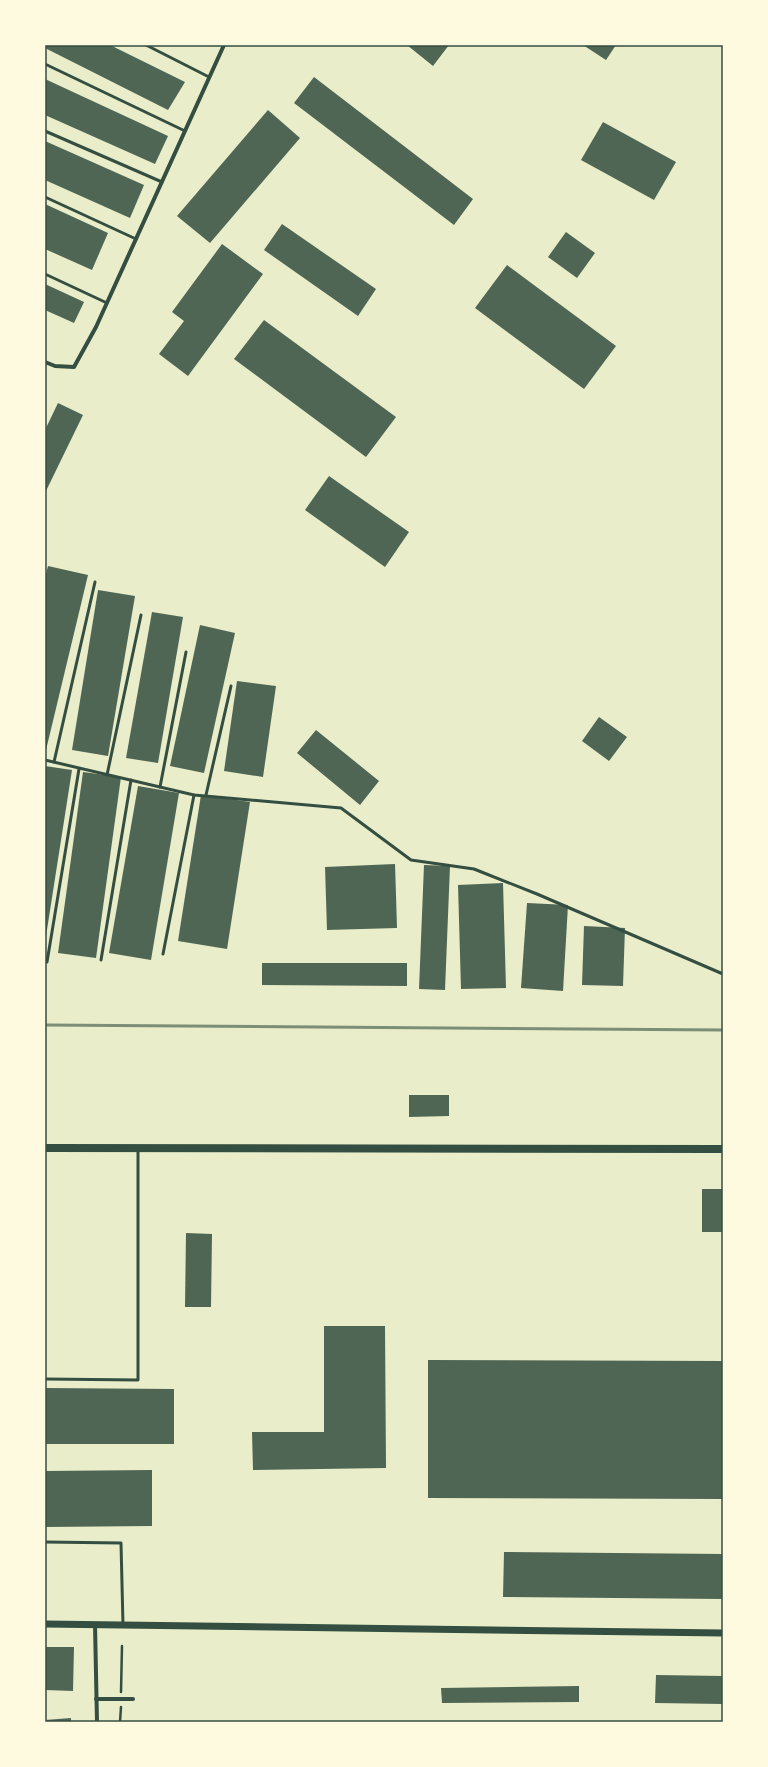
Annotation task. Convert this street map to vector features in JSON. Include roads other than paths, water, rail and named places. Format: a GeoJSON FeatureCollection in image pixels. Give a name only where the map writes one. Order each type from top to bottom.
{"type":"FeatureCollection","features":[{"type":"Feature","properties":{"kind":"main road"},"geometry":{"type":"LineString","coordinates":[[45,1148],[723,1150]]}},
{"type":"Feature","properties":{"kind":"street"},"geometry":{"type":"LineString","coordinates":[[45,362],[56,366],[74,366],[107,303],[224,45]]}},
{"type":"Feature","properties":{"kind":"street"},"geometry":{"type":"LineString","coordinates":[[45,1624],[723,1633]]}},
{"type":"Feature","properties":{"kind":"street"},"geometry":{"type":"LineString","coordinates":[[94,1625],[96,1722]]}},
{"type":"Feature","properties":{"kind":"street"},"geometry":{"type":"LineString","coordinates":[[96,1699],[133,1699]]}},
{"type":"Feature","properties":{"kind":"lane"},"geometry":{"type":"LineString","coordinates":[[146,45],[209,77]]}},
{"type":"Feature","properties":{"kind":"lane"},"geometry":{"type":"LineString","coordinates":[[45,64],[185,131]]}},
{"type":"Feature","properties":{"kind":"lane"},"geometry":{"type":"LineString","coordinates":[[45,131],[162,182]]}},
{"type":"Feature","properties":{"kind":"lane"},"geometry":{"type":"LineString","coordinates":[[45,197],[136,239]]}},
{"type":"Feature","properties":{"kind":"lane"},"geometry":{"type":"LineString","coordinates":[[45,274],[107,303]]}},
{"type":"Feature","properties":{"kind":"lane"},"geometry":{"type":"LineString","coordinates":[[54,762],[95,582]]}},
{"type":"Feature","properties":{"kind":"lane"},"geometry":{"type":"LineString","coordinates":[[107,775],[141,615]]}},
{"type":"Feature","properties":{"kind":"lane"},"geometry":{"type":"LineString","coordinates":[[160,787],[186,652]]}},
{"type":"Feature","properties":{"kind":"lane"},"geometry":{"type":"LineString","coordinates":[[206,795],[231,686]]}},
{"type":"Feature","properties":{"kind":"lane"},"geometry":{"type":"LineString","coordinates":[[45,760],[194,795],[341,808],[411,860],[474,869],[538,894],[723,974]]}},
{"type":"Feature","properties":{"kind":"lane"},"geometry":{"type":"LineString","coordinates":[[46,962],[79,769]]}},
{"type":"Feature","properties":{"kind":"lane"},"geometry":{"type":"LineString","coordinates":[[100,960],[131,780]]}},
{"type":"Feature","properties":{"kind":"lane"},"geometry":{"type":"LineString","coordinates":[[163,954],[194,795]]}},
{"type":"Feature","properties":{"kind":"lane"},"geometry":{"type":"LineString","coordinates":[[45,1379],[138,1380],[138,1149]]}},
{"type":"Feature","properties":{"kind":"lane"},"geometry":{"type":"LineString","coordinates":[[45,1542],[121,1542],[123,1626]]}},
{"type":"Feature","properties":{"kind":"railway"},"geometry":{"type":"LineString","coordinates":[[45,1025],[723,1030]]}}]}
